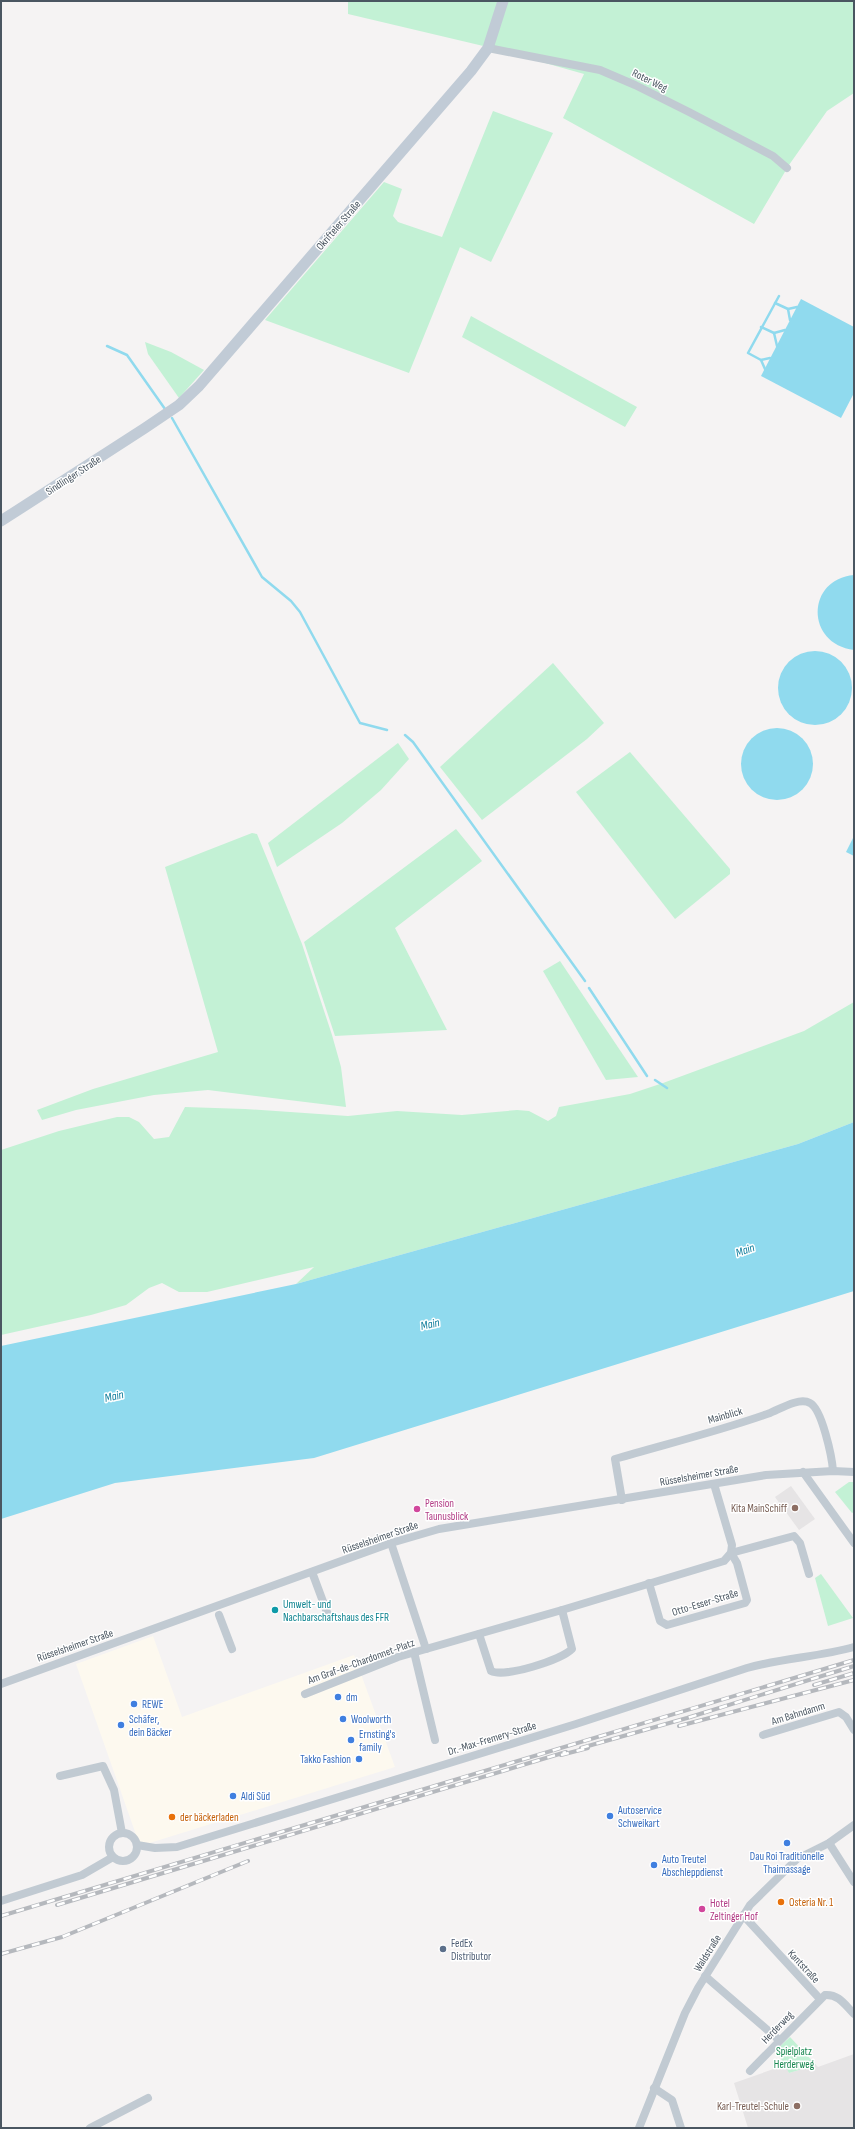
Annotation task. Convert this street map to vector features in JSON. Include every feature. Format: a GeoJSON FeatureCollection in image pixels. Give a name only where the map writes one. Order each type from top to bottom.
{"type":"FeatureCollection","features":[{"type":"Feature","properties":{"kind":"street","name":"Okrifteler Straße"},"geometry":{"type":"LineString","coordinates":[[145,428],[179,405],[199,386],[454,92],[488,48],[503,1]]}},
{"type":"Feature","properties":{"kind":"street","name":"Roter Weg"},"geometry":{"type":"LineString","coordinates":[[488,48],[600,70],[635,85],[696,116],[772,156],[787,168]]}},
{"type":"Feature","properties":{"kind":"street","name":"Sindlinger Straße"},"geometry":{"type":"LineString","coordinates":[[1,521],[145,428]]}},
{"type":"Feature","properties":{"kind":"street","name":"Mainblick"},"geometry":{"type":"LineString","coordinates":[[622,1500],[615,1459],[761,1416],[803,1402],[813,1404],[818,1411],[828,1444],[833,1471]]}},
{"type":"Feature","properties":{"kind":"street","name":"Rüsselsheimer Straße"},"geometry":{"type":"LineString","coordinates":[[1,1684],[391,1543],[439,1529],[622,1500],[766,1475],[803,1472],[854,1472]]}},
{"type":"Feature","properties":{"kind":"street"},"geometry":{"type":"LineString","coordinates":[[803,1472],[854,1543]]}},
{"type":"Feature","properties":{"kind":"street","name":"Otto-Esser-Straße"},"geometry":{"type":"LineString","coordinates":[[649,1583],[660,1621],[666,1625],[745,1603],[747,1600],[737,1564],[730,1553],[732,1545],[714,1484]]}},
{"type":"Feature","properties":{"kind":"street"},"geometry":{"type":"LineString","coordinates":[[391,1543],[426,1648],[562,1610],[724,1561],[730,1553],[794,1536],[800,1543],[809,1574]]}},
{"type":"Feature","properties":{"kind":"street"},"geometry":{"type":"LineString","coordinates":[[312,1572],[328,1615]]}},
{"type":"Feature","properties":{"kind":"street"},"geometry":{"type":"LineString","coordinates":[[479,1634],[491,1671],[502,1674],[537,1665],[566,1654],[572,1649],[562,1610]]}},
{"type":"Feature","properties":{"kind":"street"},"geometry":{"type":"LineString","coordinates":[[219,1615],[232,1649]]}},
{"type":"Feature","properties":{"kind":"street","name":"Dr.-Max-Fremery-Straße"},"geometry":{"type":"LineString","coordinates":[[137,1845],[155,1848],[176,1847],[576,1724],[747,1668],[767,1663],[816,1656],[854,1647]]}},
{"type":"Feature","properties":{"kind":"street","name":"Am Graf-de-Chardonnet-Platz"},"geometry":{"type":"LineString","coordinates":[[305,1694],[426,1648]]}},
{"type":"Feature","properties":{"kind":"street"},"geometry":{"type":"LineString","coordinates":[[414,1652],[436,1740]]}},
{"type":"Feature","properties":{"kind":"street","name":"Am Bahndamm"},"geometry":{"type":"LineString","coordinates":[[763,1735],[839,1712],[846,1716],[854,1730]]}},
{"type":"Feature","properties":{"kind":"street"},"geometry":{"type":"LineString","coordinates":[[60,1776],[103,1766],[114,1790],[122,1833]]}},
{"type":"Feature","properties":{"kind":"street","name":"Waldstraße"},"geometry":{"type":"LineString","coordinates":[[639,2128],[685,2013],[705,1976],[743,1915],[767,1887],[797,1859],[829,1843],[854,1825]]}},
{"type":"Feature","properties":{"kind":"street"},"geometry":{"type":"LineString","coordinates":[[122,1833],[131,1836],[137,1845],[136,1851],[129,1860],[118,1860],[113,1857],[109,1848],[112,1838],[122,1833]]}},
{"type":"Feature","properties":{"kind":"street"},"geometry":{"type":"LineString","coordinates":[[829,1843],[854,1882]]}},
{"type":"Feature","properties":{"kind":"street"},"geometry":{"type":"LineString","coordinates":[[1,1901],[82,1875],[113,1857]]}},
{"type":"Feature","properties":{"kind":"street","name":"Kantstraße"},"geometry":{"type":"LineString","coordinates":[[743,1915],[820,1999],[825,1995],[832,1994],[838,1997],[854,2014]]}},
{"type":"Feature","properties":{"kind":"street"},"geometry":{"type":"LineString","coordinates":[[705,1976],[780,2040]]}},
{"type":"Feature","properties":{"kind":"street","name":"Herderweg"},"geometry":{"type":"LineString","coordinates":[[750,2071],[820,1999]]}},
{"type":"Feature","properties":{"kind":"street"},"geometry":{"type":"LineString","coordinates":[[654,2088],[672,2100],[681,2128]]}},
{"type":"Feature","properties":{"kind":"street"},"geometry":{"type":"LineString","coordinates":[[90,2128],[148,2098]]}},
{"type":"Feature","properties":{"kind":"shaded area","name":"Kita MainSchiff"},"geometry":{"type":"Polygon","coordinates":[[[791,1486],[815,1519],[799,1530],[775,1497],[791,1486]]]}},
{"type":"Feature","properties":{"kind":"shaded area"},"geometry":{"type":"Polygon","coordinates":[[[153,1636],[182,1717],[354,1655],[395,1767],[140,1846],[76,1664],[153,1636]]]}},
{"type":"Feature","properties":{"kind":"shaded area","name":"Karl-Treutel-Schule"},"geometry":{"type":"Polygon","coordinates":[[[854,2054],[854,2128],[748,2128],[734,2083],[785,2065],[789,2073],[816,2065],[818,2067],[854,2054]]]}},
{"type":"Feature","properties":{"kind":"green space"},"geometry":{"type":"Polygon","coordinates":[[[348,1],[854,1],[854,93],[827,111],[789,165],[754,224],[563,118],[584,74],[496,49],[348,14],[348,1]]]}},
{"type":"Feature","properties":{"kind":"green space"},"geometry":{"type":"Polygon","coordinates":[[[493,111],[553,133],[491,262],[460,247],[409,373],[265,320],[384,182],[402,189],[393,216],[398,222],[442,237],[493,111]]]}},
{"type":"Feature","properties":{"kind":"green space"},"geometry":{"type":"Polygon","coordinates":[[[471,316],[637,407],[625,427],[462,337],[471,316]]]}},
{"type":"Feature","properties":{"kind":"green space"},"geometry":{"type":"Polygon","coordinates":[[[145,342],[171,352],[204,370],[179,398],[148,354],[145,342]]]}},
{"type":"Feature","properties":{"kind":"green space"},"geometry":{"type":"Polygon","coordinates":[[[553,663],[604,723],[587,739],[482,820],[440,767],[553,663]]]}},
{"type":"Feature","properties":{"kind":"green space"},"geometry":{"type":"Polygon","coordinates":[[[398,743],[409,759],[381,790],[342,823],[277,867],[268,843],[398,743]]]}},
{"type":"Feature","properties":{"kind":"green space"},"geometry":{"type":"Polygon","coordinates":[[[630,752],[730,869],[730,874],[675,919],[576,792],[630,752]]]}},
{"type":"Feature","properties":{"kind":"green space"},"geometry":{"type":"Polygon","coordinates":[[[456,829],[482,861],[395,928],[447,1030],[335,1036],[304,942],[456,829]]]}},
{"type":"Feature","properties":{"kind":"green space"},"geometry":{"type":"Polygon","coordinates":[[[252,833],[257,834],[302,944],[341,1067],[346,1107],[208,1090],[154,1095],[76,1110],[42,1120],[37,1110],[93,1089],[218,1052],[165,867],[252,833]]]}},
{"type":"Feature","properties":{"kind":"green space"},"geometry":{"type":"Polygon","coordinates":[[[560,961],[638,1077],[606,1080],[543,971],[560,961]]]}},
{"type":"Feature","properties":{"kind":"green space"},"geometry":{"type":"Polygon","coordinates":[[[854,1002],[854,1122],[798,1144],[296,1284],[314,1267],[207,1292],[179,1292],[162,1283],[149,1288],[126,1305],[91,1315],[1,1335],[1,1150],[59,1131],[117,1117],[129,1117],[139,1122],[154,1139],[169,1137],[185,1107],[245,1109],[348,1116],[397,1111],[462,1115],[517,1110],[529,1111],[548,1121],[556,1116],[559,1107],[630,1094],[663,1083],[804,1031],[854,1002]]]}},
{"type":"Feature","properties":{"kind":"green space"},"geometry":{"type":"Polygon","coordinates":[[[849,1482],[854,1482],[854,1512],[852,1513],[835,1492],[849,1482]]]}},
{"type":"Feature","properties":{"kind":"green space"},"geometry":{"type":"Polygon","coordinates":[[[821,1574],[853,1618],[828,1626],[815,1578],[821,1574]]]}},
{"type":"Feature","properties":{"kind":"green space","name":"Spielplatz Herderweg"},"geometry":{"type":"Polygon","coordinates":[[[790,2037],[816,2065],[789,2073],[776,2050],[790,2037]]]}},
{"type":"Feature","properties":{"kind":"water"},"geometry":{"type":"Polygon","coordinates":[[[801,299],[854,327],[854,393],[841,418],[761,376],[801,299]]]}},
{"type":"Feature","properties":{"kind":"water"},"geometry":{"type":"Polygon","coordinates":[[[854,575],[854,650],[838,645],[827,636],[820,625],[818,612],[820,599],[827,588],[838,579],[854,575]]]}},
{"type":"Feature","properties":{"kind":"water"},"geometry":{"type":"Polygon","coordinates":[[[815,651],[836,657],[846,667],[852,688],[846,709],[836,719],[815,725],[794,719],[784,709],[778,688],[784,667],[794,657],[815,651]]]}},
{"type":"Feature","properties":{"kind":"water"},"geometry":{"type":"Polygon","coordinates":[[[777,728],[797,734],[807,744],[813,764],[807,784],[797,794],[777,800],[757,794],[747,784],[741,764],[747,744],[757,734],[777,728]]]}},
{"type":"Feature","properties":{"kind":"water"},"geometry":{"type":"Polygon","coordinates":[[[854,836],[854,856],[846,852],[854,836]]]}},
{"type":"Feature","properties":{"kind":"water","name":"Main"},"geometry":{"type":"Polygon","coordinates":[[[854,1122],[854,1291],[314,1458],[115,1483],[1,1519],[1,1346],[296,1284],[798,1144],[854,1122]]]}},
{"type":"Feature","properties":{"kind":"waterway"},"geometry":{"type":"LineString","coordinates":[[770,358],[761,360],[748,353],[779,296]]}},
{"type":"Feature","properties":{"kind":"waterway"},"geometry":{"type":"LineString","coordinates":[[775,303],[788,309],[797,307]]}},
{"type":"Feature","properties":{"kind":"waterway"},"geometry":{"type":"LineString","coordinates":[[788,309],[790,320]]}},
{"type":"Feature","properties":{"kind":"waterway"},"geometry":{"type":"LineString","coordinates":[[761,327],[774,333],[785,330]]}},
{"type":"Feature","properties":{"kind":"waterway"},"geometry":{"type":"LineString","coordinates":[[774,333],[777,346]]}},
{"type":"Feature","properties":{"kind":"waterway"},"geometry":{"type":"LineString","coordinates":[[107,346],[127,355],[165,409]]}},
{"type":"Feature","properties":{"kind":"waterway"},"geometry":{"type":"LineString","coordinates":[[761,360],[765,369]]}},
{"type":"Feature","properties":{"kind":"waterway"},"geometry":{"type":"LineString","coordinates":[[172,418],[262,577],[291,601],[300,612],[360,723],[387,730]]}},
{"type":"Feature","properties":{"kind":"waterway"},"geometry":{"type":"LineString","coordinates":[[405,735],[413,742],[585,981]]}},
{"type":"Feature","properties":{"kind":"waterway"},"geometry":{"type":"LineString","coordinates":[[589,988],[647,1076]]}},
{"type":"Feature","properties":{"kind":"waterway"},"geometry":{"type":"LineString","coordinates":[[655,1080],[667,1088]]}},
{"type":"Feature","properties":{"kind":"railway"},"geometry":{"type":"LineString","coordinates":[[1,1916],[854,1660]]}},
{"type":"Feature","properties":{"kind":"railway"},"geometry":{"type":"LineString","coordinates":[[581,1748],[687,1718],[854,1666]]}},
{"type":"Feature","properties":{"kind":"railway"},"geometry":{"type":"LineString","coordinates":[[814,1685],[854,1673]]}},
{"type":"Feature","properties":{"kind":"railway"},"geometry":{"type":"LineString","coordinates":[[679,1726],[854,1680]]}},
{"type":"Feature","properties":{"kind":"railway"},"geometry":{"type":"LineString","coordinates":[[561,1755],[588,1748]]}},
{"type":"Feature","properties":{"kind":"railway"},"geometry":{"type":"LineString","coordinates":[[57,1905],[566,1752]]}},
{"type":"Feature","properties":{"kind":"railway"},"geometry":{"type":"LineString","coordinates":[[1,1954],[62,1937],[248,1861]]}},
{"type":"Feature","properties":{"kind":"place","name":"Kita MainSchiff"},"geometry":{"type":"Point","coordinates":[795,1508]}},
{"type":"Feature","properties":{"kind":"place","name":"Pension Taunusblick"},"geometry":{"type":"Point","coordinates":[417,1509]}},
{"type":"Feature","properties":{"kind":"place","name":"Umwelt- und Nachbarschaftshaus des FFR"},"geometry":{"type":"Point","coordinates":[275,1610]}},
{"type":"Feature","properties":{"kind":"place","name":"dm"},"geometry":{"type":"Point","coordinates":[338,1697]}},
{"type":"Feature","properties":{"kind":"place","name":"REWE"},"geometry":{"type":"Point","coordinates":[134,1704]}},
{"type":"Feature","properties":{"kind":"place","name":"Woolworth"},"geometry":{"type":"Point","coordinates":[343,1719]}},
{"type":"Feature","properties":{"kind":"place","name":"Schäfer, dein Bäcker"},"geometry":{"type":"Point","coordinates":[121,1725]}},
{"type":"Feature","properties":{"kind":"place","name":"Ernsting's family"},"geometry":{"type":"Point","coordinates":[351,1740]}},
{"type":"Feature","properties":{"kind":"place","name":"Takko Fashion"},"geometry":{"type":"Point","coordinates":[359,1759]}},
{"type":"Feature","properties":{"kind":"place","name":"Aldi Süd"},"geometry":{"type":"Point","coordinates":[233,1796]}},
{"type":"Feature","properties":{"kind":"place","name":"Autoservice Schweikart"},"geometry":{"type":"Point","coordinates":[610,1816]}},
{"type":"Feature","properties":{"kind":"place","name":"der bäckerladen"},"geometry":{"type":"Point","coordinates":[172,1817]}},
{"type":"Feature","properties":{"kind":"place","name":"Dau Roi Traditionelle Thaimassage"},"geometry":{"type":"Point","coordinates":[787,1843]}},
{"type":"Feature","properties":{"kind":"place","name":"Auto Treutel Abschleppdienst"},"geometry":{"type":"Point","coordinates":[654,1865]}},
{"type":"Feature","properties":{"kind":"place","name":"Osteria Nr. 1"},"geometry":{"type":"Point","coordinates":[781,1902]}},
{"type":"Feature","properties":{"kind":"place","name":"Hotel Zeltinger Hof"},"geometry":{"type":"Point","coordinates":[702,1909]}},
{"type":"Feature","properties":{"kind":"place","name":"FedEx Distributor"},"geometry":{"type":"Point","coordinates":[443,1949]}},
{"type":"Feature","properties":{"kind":"place","name":"Karl-Treutel-Schule"},"geometry":{"type":"Point","coordinates":[797,2106]}}]}
